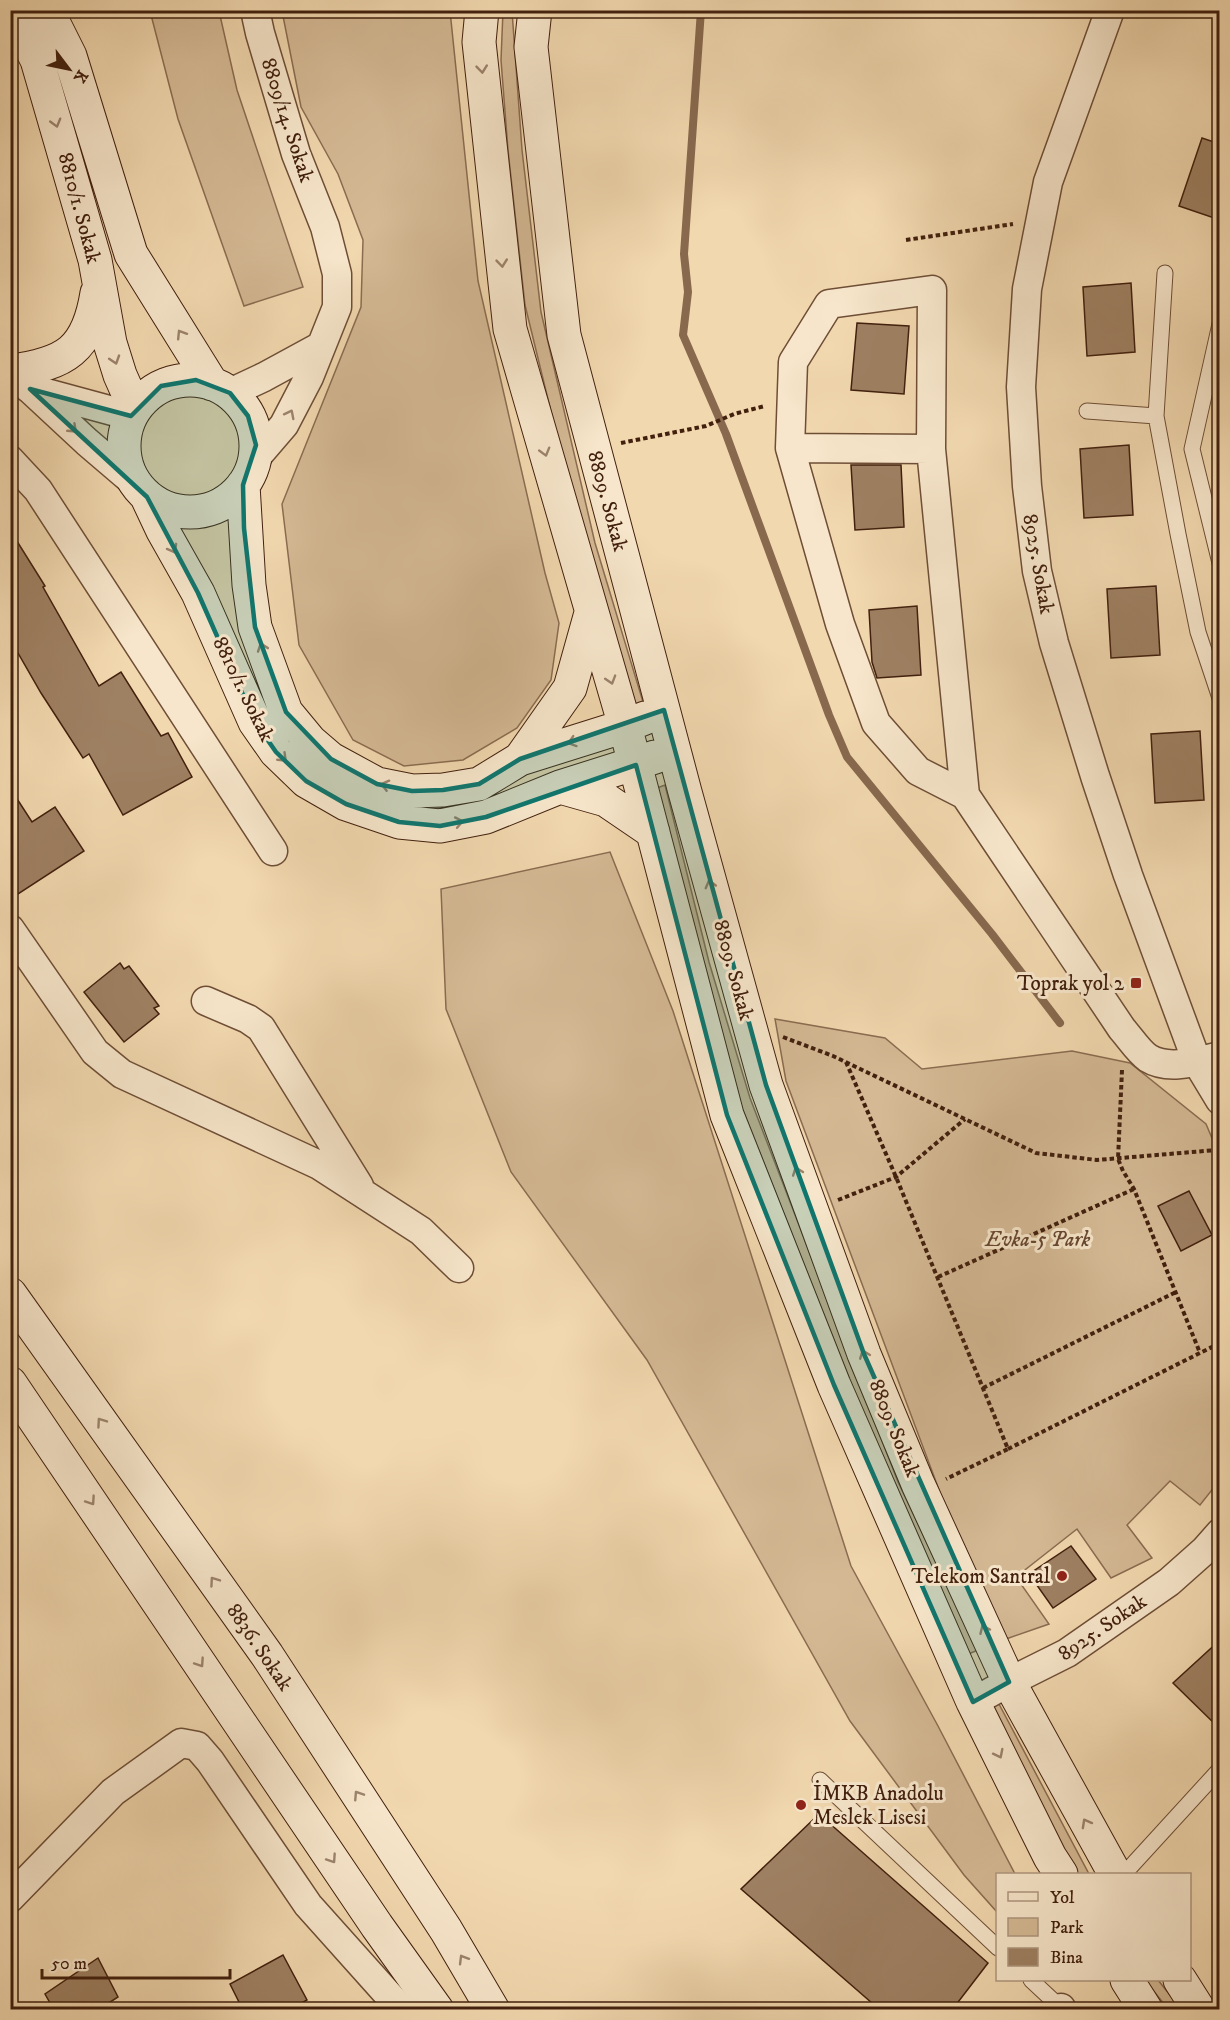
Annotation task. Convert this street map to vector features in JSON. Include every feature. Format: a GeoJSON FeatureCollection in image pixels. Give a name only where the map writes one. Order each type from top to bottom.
{"type":"FeatureCollection","features":[{"type":"Feature","properties":{"kind":"street","name":"8810/1. Sokak"},"geometry":{"type":"LineString","coordinates":[[12,10],[38,60],[82,214],[99,282],[110,343],[133,412]]}},
{"type":"Feature","properties":{"kind":"street","name":"8810/1. Sokak"},"geometry":{"type":"LineString","coordinates":[[47,10],[70,56],[131,254],[221,388]]}},
{"type":"Feature","properties":{"kind":"street","name":"8809/14. Sokak"},"geometry":{"type":"LineString","coordinates":[[249,472],[284,425],[309,377],[337,307],[337,274],[325,227],[296,154],[255,10]]}},
{"type":"Feature","properties":{"kind":"street","name":"8809. Sokak"},"geometry":{"type":"LineString","coordinates":[[482,10],[479,42],[510,329],[636,765],[727,1115],[834,1385],[973,1702],[1060,1873]]}},
{"type":"Feature","properties":{"kind":"street","name":"8809. Sokak"},"geometry":{"type":"LineString","coordinates":[[535,10],[531,47],[564,335],[766,1085],[864,1354],[918,1484],[1009,1682],[1114,1873]]}},
{"type":"Feature","properties":{"kind":"street","name":"8925. Sokak"},"geometry":{"type":"LineString","coordinates":[[1110,10],[1048,182],[1027,289],[1021,387],[1027,486],[1037,571],[1054,643],[1128,875],[1208,1059],[1220,1100]]}},
{"type":"Feature","properties":{"kind":"street"},"geometry":{"type":"LineString","coordinates":[[17,378],[68,354],[87,333],[99,282]]}},
{"type":"Feature","properties":{"kind":"street"},"geometry":{"type":"LineString","coordinates":[[965,795],[918,771],[876,723],[840,624],[790,448],[793,362],[829,304],[932,290],[931,449],[965,795],[1122,1029],[1148,1058],[1170,1065],[1208,1059]]}},
{"type":"Feature","properties":{"kind":"street"},"geometry":{"type":"LineString","coordinates":[[221,388],[264,377],[321,346]]}},
{"type":"Feature","properties":{"kind":"street"},"geometry":{"type":"LineString","coordinates":[[17,378],[133,412]]}},
{"type":"Feature","properties":{"kind":"street"},"geometry":{"type":"LineString","coordinates":[[17,378],[141,490],[163,506],[180,511],[198,511],[215,507],[230,498],[249,472],[256,445],[249,416],[240,403],[221,388],[195,380],[170,383],[161,386],[147,396],[133,412],[123,443],[124,457],[141,490]]}},
{"type":"Feature","properties":{"kind":"street"},"geometry":{"type":"LineString","coordinates":[[790,448],[931,449]]}},
{"type":"Feature","properties":{"kind":"street"},"geometry":{"type":"LineString","coordinates":[[10,460],[38,490],[273,851]]}},
{"type":"Feature","properties":{"kind":"street","name":"8810/1. Sokak"},"geometry":{"type":"LineString","coordinates":[[249,472],[248,574],[255,627],[286,712],[310,741],[331,759],[377,784],[412,791],[443,790],[478,784],[520,759],[625,726],[664,710]]}},
{"type":"Feature","properties":{"kind":"street","name":"8810/1. Sokak"},"geometry":{"type":"LineString","coordinates":[[141,490],[198,593],[255,722],[276,752],[306,781],[346,804],[399,822],[440,826],[486,817],[560,788],[636,765],[674,750]]}},
{"type":"Feature","properties":{"kind":"street"},"geometry":{"type":"LineString","coordinates":[[520,759],[570,688],[591,613]]}},
{"type":"Feature","properties":{"kind":"street"},"geometry":{"type":"LineString","coordinates":[[560,788],[606,800],[653,832]]}},
{"type":"Feature","properties":{"kind":"street"},"geometry":{"type":"LineString","coordinates":[[10,929],[95,1052],[122,1074],[319,1165],[421,1231],[459,1268]]}},
{"type":"Feature","properties":{"kind":"street"},"geometry":{"type":"LineString","coordinates":[[206,1001],[248,1019],[261,1028],[363,1193]]}},
{"type":"Feature","properties":{"kind":"street","name":"8836. Sokak"},"geometry":{"type":"LineString","coordinates":[[10,1294],[267,1655],[446,1930],[493,2010]]}},
{"type":"Feature","properties":{"kind":"street"},"geometry":{"type":"LineString","coordinates":[[11,1386],[377,1926],[437,2010]]}},
{"type":"Feature","properties":{"kind":"street","name":"8925. Sokak"},"geometry":{"type":"LineString","coordinates":[[973,1702],[1067,1653],[1169,1582],[1205,1550],[1220,1533]]}},
{"type":"Feature","properties":{"kind":"street"},"geometry":{"type":"LineString","coordinates":[[10,1898],[113,1792],[181,1743],[197,1746],[210,1761],[308,1905],[402,2010]]}},
{"type":"Feature","properties":{"kind":"street"},"geometry":{"type":"LineString","coordinates":[[1128,1981],[1146,2010]]}},
{"type":"Feature","properties":{"kind":"street"},"geometry":{"type":"LineString","coordinates":[[1181,1981],[1199,2010]]}},
{"type":"Feature","properties":{"kind":"lane"},"geometry":{"type":"LineString","coordinates":[[1165,273],[1156,416],[1198,632],[1220,698]]}},
{"type":"Feature","properties":{"kind":"lane"},"geometry":{"type":"LineString","coordinates":[[1220,324],[1192,449],[1220,563]]}},
{"type":"Feature","properties":{"kind":"lane"},"geometry":{"type":"LineString","coordinates":[[1087,411],[1156,416]]}},
{"type":"Feature","properties":{"kind":"lane"},"geometry":{"type":"LineString","coordinates":[[1126,1873],[1220,1769]]}},
{"type":"Feature","properties":{"kind":"lane"},"geometry":{"type":"LineString","coordinates":[[820,1780],[996,1946]]}},
{"type":"Feature","properties":{"kind":"lane"},"geometry":{"type":"LineString","coordinates":[[1032,1981],[1061,2009]]}},
{"type":"Feature","properties":{"kind":"path"},"geometry":{"type":"LineString","coordinates":[[906,240],[1014,224]]}},
{"type":"Feature","properties":{"kind":"path"},"geometry":{"type":"LineString","coordinates":[[615,444],[706,426],[734,414]]}},
{"type":"Feature","properties":{"kind":"path"},"geometry":{"type":"LineString","coordinates":[[782,1037],[846,1062],[1036,1152],[1097,1160],[1217,1150]]}},
{"type":"Feature","properties":{"kind":"path"},"geometry":{"type":"LineString","coordinates":[[846,1062],[1008,1449]]}},
{"type":"Feature","properties":{"kind":"path"},"geometry":{"type":"LineString","coordinates":[[1123,1062],[1118,1159],[1134,1189],[1200,1353]]}},
{"type":"Feature","properties":{"kind":"path"},"geometry":{"type":"LineString","coordinates":[[829,1203],[896,1177],[965,1119]]}},
{"type":"Feature","properties":{"kind":"path"},"geometry":{"type":"LineString","coordinates":[[937,1278],[1134,1189]]}},
{"type":"Feature","properties":{"kind":"path"},"geometry":{"type":"LineString","coordinates":[[983,1388],[1176,1292]]}},
{"type":"Feature","properties":{"kind":"path"},"geometry":{"type":"LineString","coordinates":[[936,1484],[1220,1344]]}},
{"type":"Feature","properties":{"kind":"highlighted area"},"geometry":{"type":"Polygon","coordinates":[[[196,380],[230,393],[248,416],[256,445],[243,485],[244,528],[255,627],[286,712],[331,759],[377,784],[412,791],[443,790],[479,784],[520,759],[664,710],[766,1085],[864,1354],[1009,1682],[973,1702],[834,1385],[727,1115],[636,765],[486,817],[440,826],[399,822],[346,804],[306,781],[276,752],[255,722],[198,593],[147,497],[30,389],[131,416],[161,386],[196,380]]]}},
{"type":"Feature","properties":{"kind":"green space"},"geometry":{"type":"Polygon","coordinates":[[[150,11],[219,11],[237,90],[303,287],[244,306],[178,119],[150,11]]]}},
{"type":"Feature","properties":{"kind":"green space"},"geometry":{"type":"Polygon","coordinates":[[[282,11],[450,11],[478,281],[545,573],[559,623],[551,680],[517,728],[463,760],[404,766],[353,740],[299,645],[282,504],[361,307],[363,240],[338,174],[301,107],[282,11]]]}},
{"type":"Feature","properties":{"kind":"green space"},"geometry":{"type":"Polygon","coordinates":[[[503,11],[512,11],[522,150],[541,312],[595,543],[643,702],[636,705],[566,473],[525,305],[508,150],[501,60],[503,11]]]}},
{"type":"Feature","properties":{"kind":"green space"},"geometry":{"type":"Polygon","coordinates":[[[665,785],[709,962],[750,1098],[898,1482],[978,1650],[966,1655],[915,1545],[736,1093],[657,788],[665,785]]]}},
{"type":"Feature","properties":{"kind":"green space"},"geometry":{"type":"Polygon","coordinates":[[[610,852],[673,1011],[851,1566],[1014,1873],[996,1873],[996,1911],[964,1875],[850,1721],[647,1360],[511,1172],[446,1009],[441,889],[610,852]]]}},
{"type":"Feature","properties":{"kind":"green space","name":"Evka-5 Park"},"geometry":{"type":"Polygon","coordinates":[[[775,1019],[885,1038],[922,1069],[1072,1051],[1130,1063],[1206,1124],[1220,1157],[1219,1481],[1200,1505],[1170,1481],[1127,1525],[1152,1558],[1111,1578],[1077,1529],[1016,1577],[1049,1624],[1006,1639],[941,1495],[786,1081],[775,1019]]]}},
{"type":"Feature","properties":{"kind":"green space"},"geometry":{"type":"Polygon","coordinates":[[[999,1704],[1088,1873],[1076,1873],[991,1708],[999,1704]]]}},
{"type":"Feature","properties":{"kind":"green space"},"geometry":{"type":"Polygon","coordinates":[[[1146,1981],[1159,1981],[1181,2009],[1168,2009],[1146,1981]]]}},
{"type":"Feature","properties":{"kind":"building"},"geometry":{"type":"Polygon","coordinates":[[[1202,138],[1220,144],[1220,220],[1179,206],[1202,138]]]}},
{"type":"Feature","properties":{"kind":"building"},"geometry":{"type":"Polygon","coordinates":[[[1131,283],[1135,352],[1087,356],[1083,287],[1131,283]]]}},
{"type":"Feature","properties":{"kind":"building"},"geometry":{"type":"Polygon","coordinates":[[[857,323],[909,326],[904,394],[851,390],[857,323]]]}},
{"type":"Feature","properties":{"kind":"building"},"geometry":{"type":"Polygon","coordinates":[[[1129,445],[1133,515],[1084,518],[1080,449],[1129,445]]]}},
{"type":"Feature","properties":{"kind":"building"},"geometry":{"type":"Polygon","coordinates":[[[851,465],[901,465],[904,527],[855,530],[851,465]]]}},
{"type":"Feature","properties":{"kind":"building"},"geometry":{"type":"Polygon","coordinates":[[[10,530],[45,586],[43,587],[99,686],[121,672],[161,736],[168,733],[192,777],[123,815],[89,754],[83,758],[41,693],[10,639],[10,530]]]}},
{"type":"Feature","properties":{"kind":"building"},"geometry":{"type":"Polygon","coordinates":[[[1156,586],[1160,655],[1111,658],[1107,589],[1156,586]]]}},
{"type":"Feature","properties":{"kind":"building"},"geometry":{"type":"Polygon","coordinates":[[[917,606],[921,675],[877,678],[872,662],[869,610],[917,606]]]}},
{"type":"Feature","properties":{"kind":"building"},"geometry":{"type":"Polygon","coordinates":[[[1200,731],[1204,800],[1155,803],[1151,734],[1200,731]]]}},
{"type":"Feature","properties":{"kind":"building"},"geometry":{"type":"Polygon","coordinates":[[[10,788],[32,822],[55,807],[84,851],[18,894],[10,882],[10,788]]]}},
{"type":"Feature","properties":{"kind":"building"},"geometry":{"type":"Polygon","coordinates":[[[120,963],[124,969],[129,966],[159,1006],[154,1008],[159,1014],[124,1042],[84,992],[120,963]]]}},
{"type":"Feature","properties":{"kind":"building"},"geometry":{"type":"Polygon","coordinates":[[[1189,1191],[1212,1235],[1181,1251],[1158,1206],[1189,1191]]]}},
{"type":"Feature","properties":{"kind":"building","name":"Telekom Santral"},"geometry":{"type":"Polygon","coordinates":[[[1071,1546],[1096,1579],[1053,1608],[1029,1574],[1071,1546]]]}},
{"type":"Feature","properties":{"kind":"building"},"geometry":{"type":"Polygon","coordinates":[[[1220,1640],[1220,1729],[1173,1683],[1220,1640]]]}},
{"type":"Feature","properties":{"kind":"building"},"geometry":{"type":"Polygon","coordinates":[[[819,1814],[988,1963],[952,2010],[880,2010],[741,1889],[819,1814]]]}},
{"type":"Feature","properties":{"kind":"building"},"geometry":{"type":"Polygon","coordinates":[[[283,1955],[307,2000],[289,2010],[243,2010],[230,1984],[283,1955]]]}},
{"type":"Feature","properties":{"kind":"building"},"geometry":{"type":"Polygon","coordinates":[[[98,1958],[118,1997],[98,2010],[54,2010],[45,1994],[98,1958]]]}},
{"type":"Feature","properties":{"kind":"waterway"},"geometry":{"type":"LineString","coordinates":[[701,10],[684,254],[688,292],[683,335],[726,434],[829,715],[847,757],[992,934],[1060,1023]]}},
{"type":"Feature","properties":{"kind":"place","name":"Toprak yol 2"},"geometry":{"type":"Point","coordinates":[1136,983]}},
{"type":"Feature","properties":{"kind":"place","name":"Telekom Santral"},"geometry":{"type":"Point","coordinates":[1062,1576]}},
{"type":"Feature","properties":{"kind":"place","name":"İMKB Anadolu Meslek Lisesi"},"geometry":{"type":"Point","coordinates":[801,1805]}}]}
